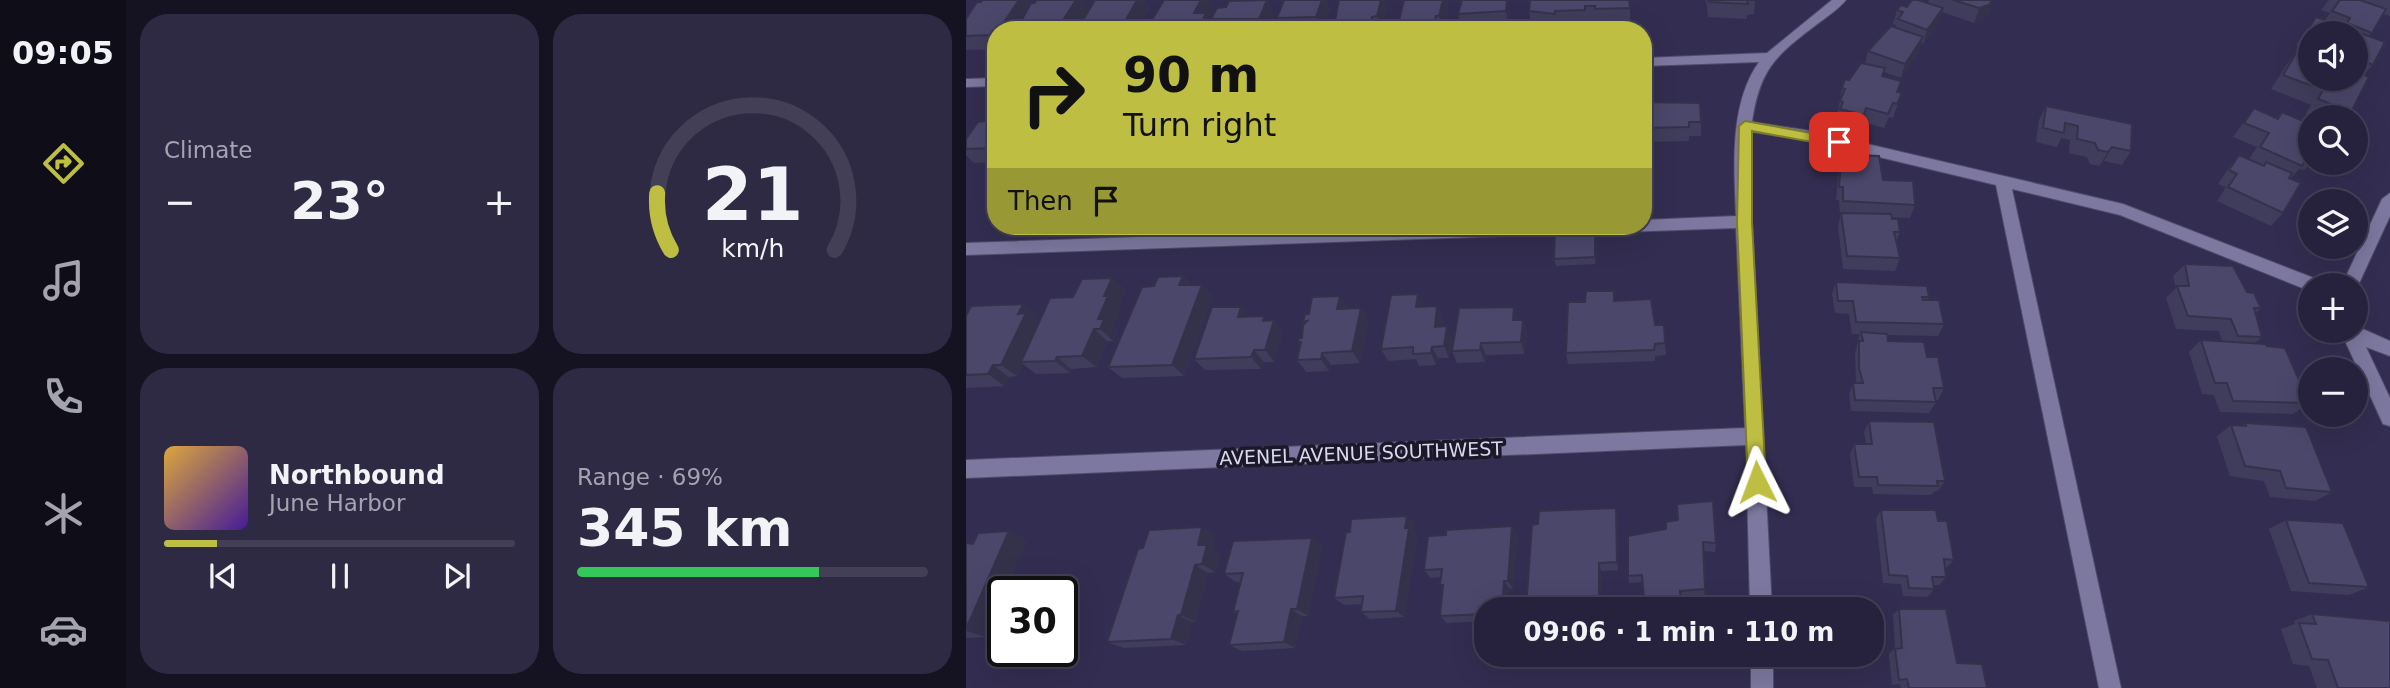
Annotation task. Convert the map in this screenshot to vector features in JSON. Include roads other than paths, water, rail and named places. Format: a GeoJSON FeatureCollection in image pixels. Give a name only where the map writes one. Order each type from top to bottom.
{"type":"FeatureCollection","features":[{"type":"Feature","properties":{"kind":"street"},"geometry":{"type":"LineString","coordinates":[[1761,597],[1744,222],[1748,94],[1756,74],[1771,57],[1840,0]]}},
{"type":"Feature","properties":{"kind":"street"},"geometry":{"type":"LineString","coordinates":[[1652,62],[1771,57]]}},
{"type":"Feature","properties":{"kind":"street"},"geometry":{"type":"LineString","coordinates":[[966,83],[987,82]]}},
{"type":"Feature","properties":{"kind":"street"},"geometry":{"type":"LineString","coordinates":[[1745,126],[1812,136],[2123,210],[2298,279]]}},
{"type":"Feature","properties":{"kind":"street"},"geometry":{"type":"LineString","coordinates":[[2002,180],[2110,688]]}},
{"type":"Feature","properties":{"kind":"street"},"geometry":{"type":"LineString","coordinates":[[2356,273],[2390,199]]}},
{"type":"Feature","properties":{"kind":"street"},"geometry":{"type":"LineString","coordinates":[[1652,225],[1744,222]]}},
{"type":"Feature","properties":{"kind":"street"},"geometry":{"type":"LineString","coordinates":[[966,250],[1383,235]]}},
{"type":"Feature","properties":{"kind":"street"},"geometry":{"type":"LineString","coordinates":[[2368,339],[2390,349]]}},
{"type":"Feature","properties":{"kind":"street"},"geometry":{"type":"LineString","coordinates":[[2356,343],[2390,418]]}},
{"type":"Feature","properties":{"kind":"street","name":"AVENEL AVENUE SOUTHWEST"},"geometry":{"type":"LineString","coordinates":[[966,469],[1755,436]]}},
{"type":"Feature","properties":{"kind":"street"},"geometry":{"type":"LineString","coordinates":[[1762,667],[1762,688]]}}]}
